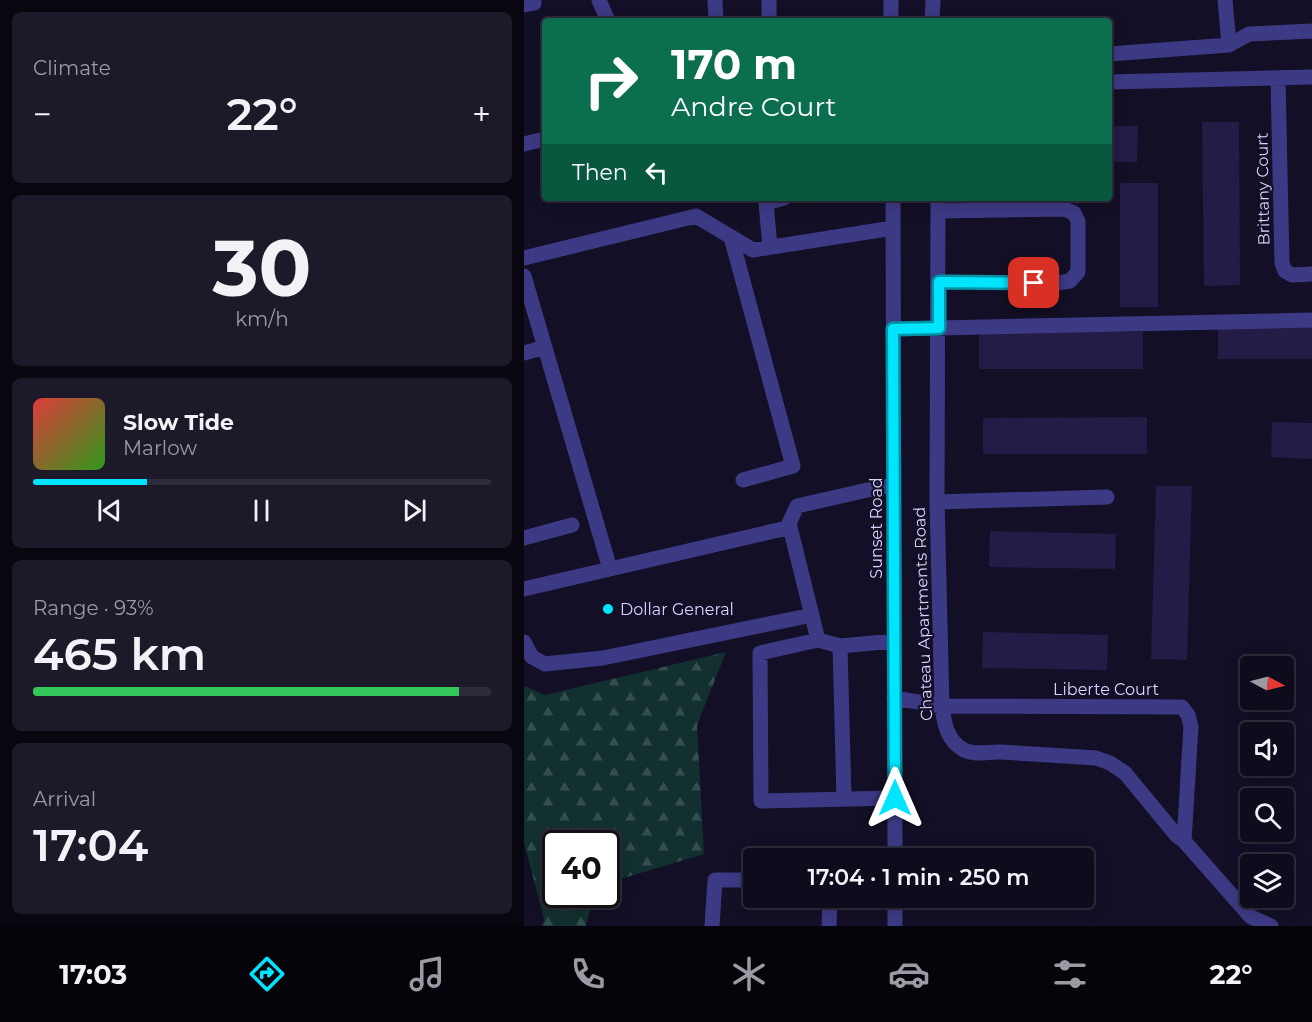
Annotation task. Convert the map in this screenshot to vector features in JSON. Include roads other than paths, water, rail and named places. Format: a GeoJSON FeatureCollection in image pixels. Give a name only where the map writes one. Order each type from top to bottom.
{"type":"FeatureCollection","features":[{"type":"Feature","properties":{"kind":"street"},"geometry":{"type":"LineString","coordinates":[[599,0],[607,18]]}},
{"type":"Feature","properties":{"kind":"street"},"geometry":{"type":"LineString","coordinates":[[715,0],[716,18]]}},
{"type":"Feature","properties":{"kind":"street"},"geometry":{"type":"LineString","coordinates":[[769,0],[769,18]]}},
{"type":"Feature","properties":{"kind":"street"},"geometry":{"type":"LineString","coordinates":[[891,0],[891,18]]}},
{"type":"Feature","properties":{"kind":"street"},"geometry":{"type":"LineString","coordinates":[[932,18],[933,0]]}},
{"type":"Feature","properties":{"kind":"street"},"geometry":{"type":"LineString","coordinates":[[1225,0],[1229,45]]}},
{"type":"Feature","properties":{"kind":"street"},"geometry":{"type":"LineString","coordinates":[[1112,54],[1229,45],[1249,34],[1313,31]]}},
{"type":"Feature","properties":{"kind":"street"},"geometry":{"type":"LineString","coordinates":[[1112,82],[1313,77]]}},
{"type":"Feature","properties":{"kind":"street","name":"Brittany Court"},"geometry":{"type":"LineString","coordinates":[[1278,78],[1282,263],[1285,271],[1292,274],[1313,274]]}},
{"type":"Feature","properties":{"kind":"street"},"geometry":{"type":"LineString","coordinates":[[524,144],[542,140]]}},
{"type":"Feature","properties":{"kind":"street"},"geometry":{"type":"LineString","coordinates":[[765,201],[770,248]]}},
{"type":"Feature","properties":{"kind":"street","name":"Sunset Road"},"geometry":{"type":"LineString","coordinates":[[893,201],[895,848]]}},
{"type":"Feature","properties":{"kind":"street"},"geometry":{"type":"LineString","coordinates":[[938,205],[1064,209],[1074,213],[1078,221],[1078,272],[1070,281],[1058,283],[939,282]]}},
{"type":"Feature","properties":{"kind":"street","name":"Chateau Apartments Road"},"geometry":{"type":"LineString","coordinates":[[938,205],[937,502],[942,706],[945,727],[963,750],[974,753],[997,752],[1096,758],[1110,763],[1125,773],[1177,836],[1251,917],[1271,926]]}},
{"type":"Feature","properties":{"kind":"street"},"geometry":{"type":"LineString","coordinates":[[524,258],[696,216],[753,250],[893,228]]}},
{"type":"Feature","properties":{"kind":"street"},"geometry":{"type":"LineString","coordinates":[[731,237],[793,466],[743,480]]}},
{"type":"Feature","properties":{"kind":"street"},"geometry":{"type":"LineString","coordinates":[[524,276],[610,569]]}},
{"type":"Feature","properties":{"kind":"street"},"geometry":{"type":"LineString","coordinates":[[893,329],[1313,320]]}},
{"type":"Feature","properties":{"kind":"street"},"geometry":{"type":"LineString","coordinates":[[524,353],[545,347]]}},
{"type":"Feature","properties":{"kind":"street"},"geometry":{"type":"LineString","coordinates":[[524,589],[787,528],[797,506],[894,484]]}},
{"type":"Feature","properties":{"kind":"street"},"geometry":{"type":"LineString","coordinates":[[937,502],[1107,497]]}},
{"type":"Feature","properties":{"kind":"street"},"geometry":{"type":"LineString","coordinates":[[789,523],[818,640]]}},
{"type":"Feature","properties":{"kind":"street"},"geometry":{"type":"LineString","coordinates":[[524,538],[572,525]]}},
{"type":"Feature","properties":{"kind":"street"},"geometry":{"type":"LineString","coordinates":[[524,642],[532,657],[545,664],[604,658],[812,615]]}},
{"type":"Feature","properties":{"kind":"street"},"geometry":{"type":"LineString","coordinates":[[894,641],[840,646],[818,640],[760,652],[761,801],[895,798]]}},
{"type":"Feature","properties":{"kind":"street"},"geometry":{"type":"LineString","coordinates":[[840,646],[844,799]]}},
{"type":"Feature","properties":{"kind":"street","name":"Liberte Court"},"geometry":{"type":"LineString","coordinates":[[894,698],[942,706],[1182,707],[1188,715],[1191,727],[1184,842]]}},
{"type":"Feature","properties":{"kind":"street"},"geometry":{"type":"LineString","coordinates":[[712,926],[715,880],[743,880]]}},
{"type":"Feature","properties":{"kind":"street"},"geometry":{"type":"LineString","coordinates":[[829,926],[830,908]]}},
{"type":"Feature","properties":{"kind":"street"},"geometry":{"type":"LineString","coordinates":[[895,908],[895,926]]}},
{"type":"Feature","properties":{"kind":"place","name":"Dollar General"},"geometry":{"type":"Point","coordinates":[608,609]}}]}
